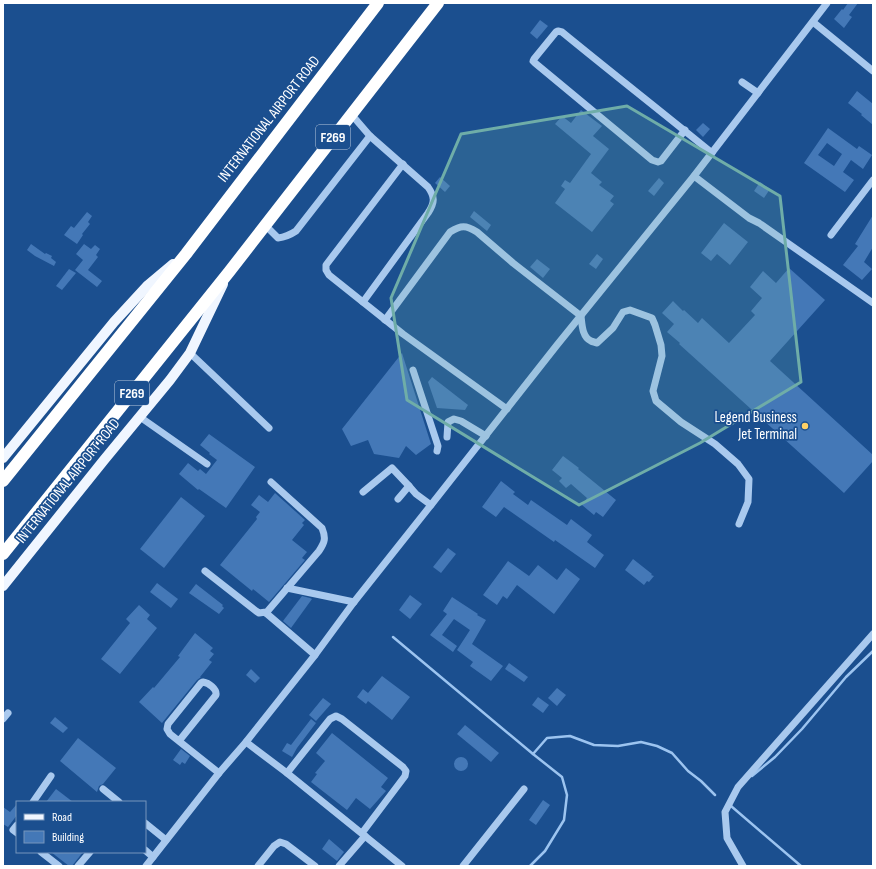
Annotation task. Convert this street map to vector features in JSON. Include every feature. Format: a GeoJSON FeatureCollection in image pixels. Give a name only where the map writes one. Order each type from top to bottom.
{"type":"FeatureCollection","features":[{"type":"Feature","properties":{"kind":"highway","name":"INTERNATIONAL AIRPORT ROAD"},"geometry":{"type":"LineString","coordinates":[[3,481],[186,254],[378,3]]}},
{"type":"Feature","properties":{"kind":"highway","name":"INTERNATIONAL AIRPORT ROAD"},"geometry":{"type":"LineString","coordinates":[[3,554],[229,272],[438,3]]}},
{"type":"Feature","properties":{"kind":"main road","name":"INTERNATIONAL AIRPORT ROAD"},"geometry":{"type":"LineString","coordinates":[[3,458],[114,322],[148,285],[186,254]]}},
{"type":"Feature","properties":{"kind":"main road","name":"INTERNATIONAL AIRPORT ROAD"},"geometry":{"type":"LineString","coordinates":[[3,586],[170,380],[190,353],[229,272]]}},
{"type":"Feature","properties":{"kind":"lane"},"geometry":{"type":"LineString","coordinates":[[146,866],[219,773],[246,742],[354,602],[507,409],[694,176],[827,3]]}},
{"type":"Feature","properties":{"kind":"lane"},"geometry":{"type":"LineString","coordinates":[[813,22],[873,71]]}},
{"type":"Feature","properties":{"kind":"lane"},"geometry":{"type":"LineString","coordinates":[[685,130],[662,160],[658,162],[652,160],[533,61],[556,32],[562,32],[685,130],[712,153]]}},
{"type":"Feature","properties":{"kind":"lane"},"geometry":{"type":"LineString","coordinates":[[742,82],[758,93]]}},
{"type":"Feature","properties":{"kind":"lane"},"geometry":{"type":"LineString","coordinates":[[351,114],[370,136],[428,187],[434,200],[432,206],[363,302]]}},
{"type":"Feature","properties":{"kind":"lane"},"geometry":{"type":"LineString","coordinates":[[265,225],[278,238],[284,238],[296,231],[370,136]]}},
{"type":"Feature","properties":{"kind":"lane"},"geometry":{"type":"LineString","coordinates":[[402,164],[326,265],[326,270],[329,275],[420,347],[507,409]]}},
{"type":"Feature","properties":{"kind":"lane"},"geometry":{"type":"LineString","coordinates":[[694,176],[749,218],[759,223],[873,303]]}},
{"type":"Feature","properties":{"kind":"lane"},"geometry":{"type":"LineString","coordinates":[[831,235],[872,182]]}},
{"type":"Feature","properties":{"kind":"lane"},"geometry":{"type":"LineString","coordinates":[[385,320],[450,232],[464,226],[477,232],[513,263],[581,316],[582,328],[586,337],[591,341],[597,342],[613,328],[623,312],[630,310],[652,318],[661,345],[662,356],[653,391],[656,401],[681,422],[715,444],[738,464],[749,479],[748,502],[739,524]]}},
{"type":"Feature","properties":{"kind":"lane"},"geometry":{"type":"LineString","coordinates":[[190,353],[269,428]]}},
{"type":"Feature","properties":{"kind":"lane"},"geometry":{"type":"LineString","coordinates":[[413,370],[438,446],[437,451]]}},
{"type":"Feature","properties":{"kind":"lane"},"geometry":{"type":"LineString","coordinates":[[140,417],[207,464]]}},
{"type":"Feature","properties":{"kind":"lane"},"geometry":{"type":"LineString","coordinates":[[447,438],[448,422],[454,419],[461,421],[486,436]]}},
{"type":"Feature","properties":{"kind":"lane"},"geometry":{"type":"LineString","coordinates":[[363,492],[392,468],[416,494],[431,506]]}},
{"type":"Feature","properties":{"kind":"lane"},"geometry":{"type":"LineString","coordinates":[[266,613],[319,551],[324,543],[325,536],[319,524],[271,482]]}},
{"type":"Feature","properties":{"kind":"lane"},"geometry":{"type":"LineString","coordinates":[[398,499],[409,486]]}},
{"type":"Feature","properties":{"kind":"lane"},"geometry":{"type":"LineString","coordinates":[[205,571],[256,611],[259,613],[266,612],[315,654]]}},
{"type":"Feature","properties":{"kind":"lane"},"geometry":{"type":"LineString","coordinates":[[287,588],[354,602]]}},
{"type":"Feature","properties":{"kind":"lane"},"geometry":{"type":"LineString","coordinates":[[743,866],[727,838],[725,812],[738,787],[873,634]]}},
{"type":"Feature","properties":{"kind":"lane"},"geometry":{"type":"LineString","coordinates":[[179,741],[216,695],[215,690],[206,683],[203,682],[201,684],[168,724],[167,729],[170,734],[219,773]]}},
{"type":"Feature","properties":{"kind":"lane"},"geometry":{"type":"LineString","coordinates":[[287,773],[330,719],[336,716],[342,719],[403,767],[406,771],[405,776],[339,866]]}},
{"type":"Feature","properties":{"kind":"lane"},"geometry":{"type":"LineString","coordinates":[[246,742],[287,773],[402,866]]}},
{"type":"Feature","properties":{"kind":"lane"},"geometry":{"type":"LineString","coordinates":[[34,801],[52,776]]}},
{"type":"Feature","properties":{"kind":"lane"},"geometry":{"type":"LineString","coordinates":[[103,789],[118,801]]}},
{"type":"Feature","properties":{"kind":"lane"},"geometry":{"type":"LineString","coordinates":[[463,866],[524,789]]}},
{"type":"Feature","properties":{"kind":"lane"},"geometry":{"type":"LineString","coordinates":[[146,824],[166,840]]}},
{"type":"Feature","properties":{"kind":"lane"},"geometry":{"type":"LineString","coordinates":[[258,866],[274,846],[280,842],[286,844],[315,866]]}},
{"type":"Feature","properties":{"kind":"lane"},"geometry":{"type":"LineString","coordinates":[[146,851],[153,857]]}},
{"type":"Feature","properties":{"kind":"lane"},"geometry":{"type":"LineString","coordinates":[[42,853],[59,866]]}},
{"type":"Feature","properties":{"kind":"lane"},"geometry":{"type":"LineString","coordinates":[[78,866],[89,853]]}},
{"type":"Feature","properties":{"kind":"highlighted area"},"geometry":{"type":"Polygon","coordinates":[[[627,106],[780,196],[801,382],[700,443],[579,505],[407,400],[391,298],[461,134],[627,106]]]}},
{"type":"Feature","properties":{"kind":"building"},"geometry":{"type":"Polygon","coordinates":[[[848,3],[858,3],[849,15],[852,17],[844,28],[834,19],[848,3]]]}},
{"type":"Feature","properties":{"kind":"building"},"geometry":{"type":"Polygon","coordinates":[[[540,20],[548,26],[537,39],[530,33],[540,20]]]}},
{"type":"Feature","properties":{"kind":"building"},"geometry":{"type":"Polygon","coordinates":[[[857,91],[873,104],[873,125],[848,103],[857,91]]]}},
{"type":"Feature","properties":{"kind":"building"},"geometry":{"type":"Polygon","coordinates":[[[581,110],[602,126],[593,136],[609,149],[591,173],[602,182],[599,185],[614,196],[610,201],[614,204],[592,232],[555,203],[565,189],[561,186],[565,180],[570,183],[591,154],[555,124],[562,116],[571,123],[581,110]]]}},
{"type":"Feature","properties":{"kind":"building"},"geometry":{"type":"Polygon","coordinates":[[[703,123],[710,129],[703,137],[696,130],[703,123]]]}},
{"type":"Feature","properties":{"kind":"building"},"geometry":{"type":"Polygon","coordinates":[[[828,128],[857,149],[859,146],[872,155],[863,169],[851,160],[843,172],[854,180],[845,192],[804,163],[828,128]],[[827,143],[818,155],[834,166],[842,154],[827,143]]]}},
{"type":"Feature","properties":{"kind":"building"},"geometry":{"type":"Polygon","coordinates":[[[440,177],[450,186],[445,192],[435,183],[440,177]]]}},
{"type":"Feature","properties":{"kind":"building"},"geometry":{"type":"Polygon","coordinates":[[[659,178],[664,183],[654,196],[648,191],[659,178]]]}},
{"type":"Feature","properties":{"kind":"building"},"geometry":{"type":"Polygon","coordinates":[[[760,182],[770,189],[764,198],[754,191],[760,182]]]}},
{"type":"Feature","properties":{"kind":"building"},"geometry":{"type":"Polygon","coordinates":[[[474,211],[491,225],[487,231],[470,217],[474,211]]]}},
{"type":"Feature","properties":{"kind":"building"},"geometry":{"type":"Polygon","coordinates":[[[87,212],[92,216],[88,222],[90,224],[82,234],[83,235],[77,244],[64,235],[71,226],[74,228],[87,212]]]}},
{"type":"Feature","properties":{"kind":"building"},"geometry":{"type":"Polygon","coordinates":[[[873,215],[873,247],[864,262],[872,269],[862,280],[843,265],[858,246],[855,244],[873,215]]]}},
{"type":"Feature","properties":{"kind":"building"},"geometry":{"type":"Polygon","coordinates":[[[724,223],[748,242],[730,265],[717,254],[711,261],[701,253],[724,223]]]}},
{"type":"Feature","properties":{"kind":"building"},"geometry":{"type":"Polygon","coordinates":[[[31,244],[45,254],[46,253],[52,256],[51,258],[56,262],[54,266],[27,250],[31,244]]]}},
{"type":"Feature","properties":{"kind":"building"},"geometry":{"type":"Polygon","coordinates":[[[84,244],[91,249],[95,245],[100,249],[96,255],[98,257],[88,270],[102,281],[97,287],[75,270],[83,260],[76,254],[84,244]]]}},
{"type":"Feature","properties":{"kind":"building"},"geometry":{"type":"Polygon","coordinates":[[[597,254],[603,259],[596,269],[589,264],[597,254]]]}},
{"type":"Feature","properties":{"kind":"building"},"geometry":{"type":"Polygon","coordinates":[[[537,259],[550,269],[543,278],[530,267],[537,259]]]}},
{"type":"Feature","properties":{"kind":"building"},"geometry":{"type":"Polygon","coordinates":[[[789,268],[825,300],[770,361],[873,455],[873,461],[844,493],[679,344],[680,343],[667,332],[674,324],[662,313],[673,301],[698,323],[702,318],[729,343],[755,315],[751,311],[762,298],[750,287],[763,271],[776,283],[789,268]]]}},
{"type":"Feature","properties":{"kind":"building"},"geometry":{"type":"Polygon","coordinates":[[[69,269],[76,273],[62,290],[56,286],[69,269]]]}},
{"type":"Feature","properties":{"kind":"building"},"geometry":{"type":"Polygon","coordinates":[[[402,353],[431,444],[416,455],[406,446],[399,458],[374,454],[368,440],[351,446],[342,429],[402,353]]]}},
{"type":"Feature","properties":{"kind":"building"},"geometry":{"type":"Polygon","coordinates":[[[432,377],[468,405],[465,410],[437,408],[428,382],[432,377]]]}},
{"type":"Feature","properties":{"kind":"building"},"geometry":{"type":"Polygon","coordinates":[[[209,434],[255,467],[226,508],[199,489],[198,490],[179,474],[188,463],[198,471],[200,469],[206,474],[217,460],[200,445],[209,434]]]}},
{"type":"Feature","properties":{"kind":"building"},"geometry":{"type":"Polygon","coordinates":[[[563,456],[616,500],[603,517],[596,512],[594,515],[582,505],[587,498],[571,484],[566,488],[559,481],[562,478],[552,470],[563,456]]]}},
{"type":"Feature","properties":{"kind":"building"},"geometry":{"type":"Polygon","coordinates":[[[501,481],[515,492],[513,494],[528,505],[531,500],[567,525],[571,519],[592,535],[587,542],[604,555],[595,568],[555,540],[554,542],[504,507],[496,517],[482,507],[501,481]]]}},
{"type":"Feature","properties":{"kind":"building"},"geometry":{"type":"Polygon","coordinates":[[[275,493],[305,520],[302,523],[304,525],[292,540],[307,552],[302,558],[305,560],[269,602],[253,589],[252,591],[220,565],[257,519],[256,517],[260,512],[251,505],[259,495],[268,502],[275,493]]]}},
{"type":"Feature","properties":{"kind":"building"},"geometry":{"type":"Polygon","coordinates":[[[181,497],[205,516],[164,568],[140,549],[181,497]]]}},
{"type":"Feature","properties":{"kind":"building"},"geometry":{"type":"Polygon","coordinates":[[[448,548],[456,554],[441,573],[433,567],[448,548]]]}},
{"type":"Feature","properties":{"kind":"building"},"geometry":{"type":"Polygon","coordinates":[[[633,559],[654,576],[644,585],[625,570],[633,559]]]}},
{"type":"Feature","properties":{"kind":"building"},"geometry":{"type":"Polygon","coordinates":[[[508,561],[529,576],[538,565],[557,580],[566,568],[580,579],[554,614],[517,585],[507,599],[503,596],[497,605],[483,595],[508,561]]]}},
{"type":"Feature","properties":{"kind":"building"},"geometry":{"type":"Polygon","coordinates":[[[157,583],[178,599],[171,608],[150,592],[157,583]]]}},
{"type":"Feature","properties":{"kind":"building"},"geometry":{"type":"Polygon","coordinates":[[[196,584],[223,605],[222,606],[224,608],[219,614],[189,593],[196,584]]]}},
{"type":"Feature","properties":{"kind":"building"},"geometry":{"type":"Polygon","coordinates":[[[410,595],[422,604],[410,619],[399,610],[410,595]]]}},
{"type":"Feature","properties":{"kind":"building"},"geometry":{"type":"Polygon","coordinates":[[[302,596],[312,599],[291,628],[283,621],[302,596]]]}},
{"type":"Feature","properties":{"kind":"building"},"geometry":{"type":"Polygon","coordinates":[[[452,597],[486,620],[472,644],[503,666],[491,681],[470,666],[473,662],[457,650],[470,630],[454,619],[442,635],[457,646],[453,652],[430,635],[447,614],[443,611],[452,597]]]}},
{"type":"Feature","properties":{"kind":"building"},"geometry":{"type":"Polygon","coordinates":[[[139,605],[150,615],[147,619],[157,628],[120,674],[101,659],[130,623],[126,619],[139,605]]]}},
{"type":"Feature","properties":{"kind":"building"},"geometry":{"type":"Polygon","coordinates":[[[195,633],[213,648],[210,651],[214,654],[209,660],[212,662],[162,723],[139,702],[153,687],[154,688],[180,657],[178,656],[195,633]]]}},
{"type":"Feature","properties":{"kind":"building"},"geometry":{"type":"Polygon","coordinates":[[[509,663],[528,677],[524,682],[505,669],[509,663]]]}},
{"type":"Feature","properties":{"kind":"building"},"geometry":{"type":"Polygon","coordinates":[[[251,669],[260,678],[255,683],[246,675],[251,669]]]}},
{"type":"Feature","properties":{"kind":"building"},"geometry":{"type":"Polygon","coordinates":[[[382,676],[410,697],[392,720],[368,701],[366,704],[357,697],[363,689],[368,693],[382,676]]]}},
{"type":"Feature","properties":{"kind":"building"},"geometry":{"type":"Polygon","coordinates":[[[557,688],[566,695],[557,706],[548,698],[557,688]]]}},
{"type":"Feature","properties":{"kind":"building"},"geometry":{"type":"Polygon","coordinates":[[[538,697],[549,705],[543,713],[532,705],[538,697]]]}},
{"type":"Feature","properties":{"kind":"building"},"geometry":{"type":"Polygon","coordinates":[[[323,698],[331,704],[316,721],[309,715],[323,698]]]}},
{"type":"Feature","properties":{"kind":"building"},"geometry":{"type":"Polygon","coordinates":[[[55,717],[68,728],[63,733],[50,723],[55,717]]]}},
{"type":"Feature","properties":{"kind":"building"},"geometry":{"type":"Polygon","coordinates":[[[311,719],[316,723],[292,757],[282,751],[287,743],[291,745],[311,719]]]}},
{"type":"Feature","properties":{"kind":"building"},"geometry":{"type":"Polygon","coordinates":[[[465,725],[499,753],[491,762],[457,734],[465,725]]]}},
{"type":"Feature","properties":{"kind":"building"},"geometry":{"type":"Polygon","coordinates":[[[332,733],[388,778],[381,787],[386,791],[370,809],[356,798],[347,810],[311,782],[317,774],[315,773],[325,761],[316,753],[332,733]]]}},
{"type":"Feature","properties":{"kind":"building"},"geometry":{"type":"Polygon","coordinates":[[[78,738],[116,768],[103,784],[99,786],[97,792],[60,761],[78,738]]]}},
{"type":"Feature","properties":{"kind":"building"},"geometry":{"type":"Polygon","coordinates":[[[181,749],[190,756],[185,764],[182,762],[180,765],[173,760],[181,749]]]}},
{"type":"Feature","properties":{"kind":"building"},"geometry":{"type":"Polygon","coordinates":[[[461,757],[466,759],[468,764],[466,769],[461,771],[456,769],[454,764],[456,759],[461,757]]]}},
{"type":"Feature","properties":{"kind":"building"},"geometry":{"type":"Polygon","coordinates":[[[56,789],[72,801],[47,801],[56,789]]]}},
{"type":"Feature","properties":{"kind":"building"},"geometry":{"type":"Polygon","coordinates":[[[543,800],[550,805],[536,825],[529,820],[543,800]]]}},
{"type":"Feature","properties":{"kind":"building"},"geometry":{"type":"Polygon","coordinates":[[[16,805],[16,816],[8,827],[3,824],[3,807],[10,812],[16,805]]]}},
{"type":"Feature","properties":{"kind":"building"},"geometry":{"type":"Polygon","coordinates":[[[329,839],[344,852],[337,861],[322,849],[329,839]]]}},
{"type":"Feature","properties":{"kind":"building"},"geometry":{"type":"Polygon","coordinates":[[[52,853],[82,853],[72,866],[69,866],[52,853]]]}},
{"type":"Feature","properties":{"kind":"waterway"},"geometry":{"type":"LineString","coordinates":[[393,637],[562,777],[567,795],[564,820],[545,851],[530,866]]}},
{"type":"Feature","properties":{"kind":"waterway"},"geometry":{"type":"LineString","coordinates":[[752,776],[775,757],[802,729],[846,677],[873,651]]}},
{"type":"Feature","properties":{"kind":"waterway"},"geometry":{"type":"LineString","coordinates":[[533,754],[547,738],[570,736],[594,745],[618,746],[641,742],[657,746],[672,753],[688,771],[715,795]]}},
{"type":"Feature","properties":{"kind":"waterway"},"geometry":{"type":"LineString","coordinates":[[731,805],[801,866]]}},
{"type":"Feature","properties":{"kind":"place","name":"Legend Business Jet Terminal"},"geometry":{"type":"Point","coordinates":[805,426]}}]}
